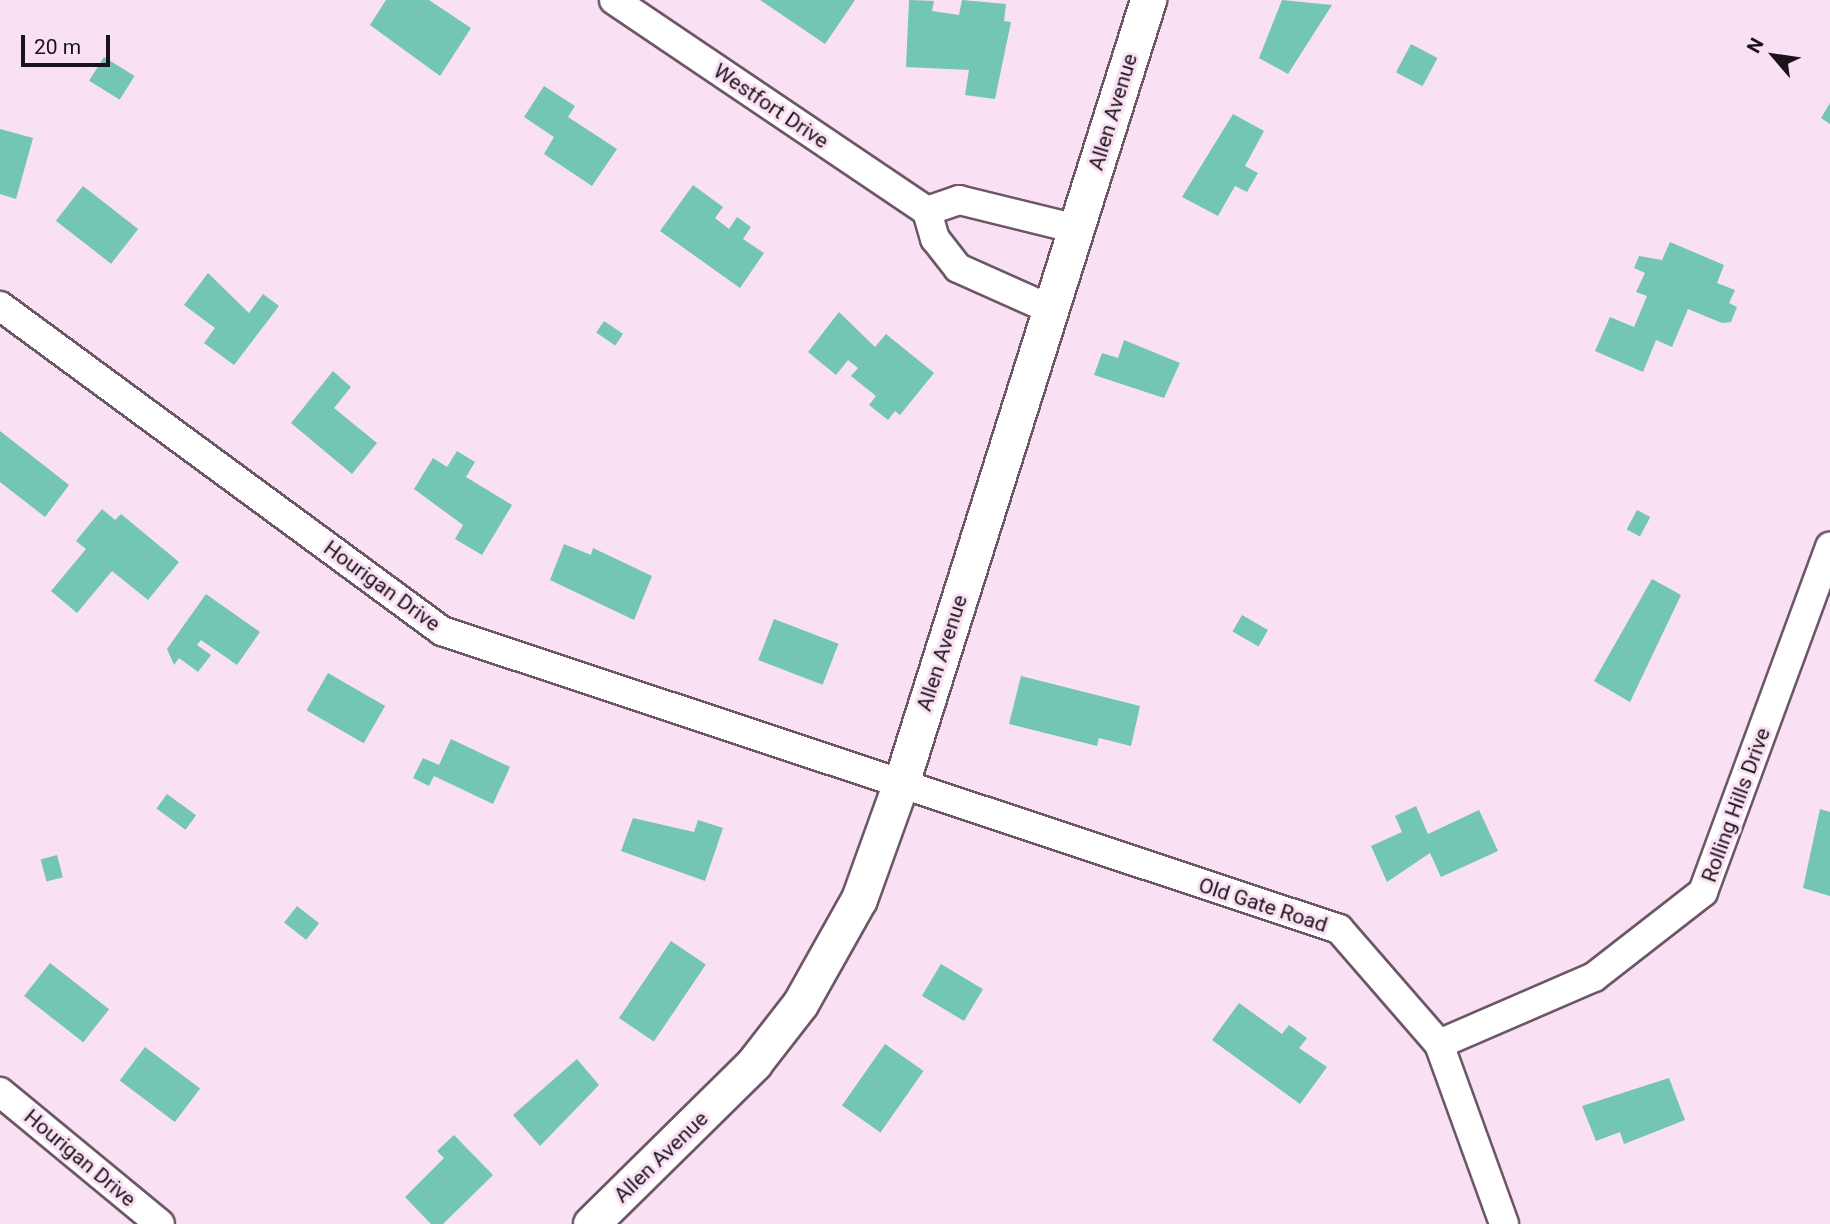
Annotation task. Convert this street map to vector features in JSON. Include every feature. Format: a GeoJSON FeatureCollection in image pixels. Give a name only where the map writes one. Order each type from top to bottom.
{"type":"FeatureCollection","features":[{"type":"Feature","properties":{"kind":"street","name":"Westfort Drive"},"geometry":{"type":"LineString","coordinates":[[614,0],[927,211]]}},
{"type":"Feature","properties":{"kind":"street","name":"Allen Avenue"},"geometry":{"type":"LineString","coordinates":[[591,1224],[726,1095],[800,1004],[859,899],[900,788],[1148,0]]}},
{"type":"Feature","properties":{"kind":"street"},"geometry":{"type":"LineString","coordinates":[[1052,310],[958,268],[935,239],[927,211],[959,200],[1077,229]]}},
{"type":"Feature","properties":{"kind":"street","name":"Hourigan Drive"},"geometry":{"type":"LineString","coordinates":[[0,306],[442,631],[900,788]]}},
{"type":"Feature","properties":{"kind":"street","name":"Rolling Hills Drive"},"geometry":{"type":"LineString","coordinates":[[1439,1044],[1594,977],[1703,892],[1830,547]]}},
{"type":"Feature","properties":{"kind":"street","name":"Old Gate Road"},"geometry":{"type":"LineString","coordinates":[[900,788],[1339,929],[1439,1044],[1504,1224]]}},
{"type":"Feature","properties":{"kind":"street","name":"Hourigan Drive"},"geometry":{"type":"LineString","coordinates":[[0,1092],[160,1224]]}},
{"type":"Feature","properties":{"kind":"building"},"geometry":{"type":"Polygon","coordinates":[[[386,0],[429,0],[471,28],[440,76],[370,25],[386,0]]]}},
{"type":"Feature","properties":{"kind":"building"},"geometry":{"type":"Polygon","coordinates":[[[760,0],[855,0],[825,44],[760,0]]]}},
{"type":"Feature","properties":{"kind":"building"},"geometry":{"type":"Polygon","coordinates":[[[909,0],[934,1],[932,11],[959,15],[962,0],[1006,4],[1004,21],[1011,22],[995,99],[965,95],[969,70],[906,67],[909,0]]]}},
{"type":"Feature","properties":{"kind":"building"},"geometry":{"type":"Polygon","coordinates":[[[1282,0],[1332,5],[1288,74],[1259,58],[1282,0]]]}},
{"type":"Feature","properties":{"kind":"building"},"geometry":{"type":"Polygon","coordinates":[[[1411,44],[1437,58],[1422,86],[1396,72],[1411,44]]]}},
{"type":"Feature","properties":{"kind":"building"},"geometry":{"type":"Polygon","coordinates":[[[104,57],[135,76],[120,100],[89,81],[104,57]]]}},
{"type":"Feature","properties":{"kind":"building"},"geometry":{"type":"Polygon","coordinates":[[[544,86],[575,106],[568,117],[617,149],[592,186],[544,154],[554,137],[524,117],[544,86]]]}},
{"type":"Feature","properties":{"kind":"building"},"geometry":{"type":"Polygon","coordinates":[[[1830,103],[1830,124],[1821,118],[1830,103]]]}},
{"type":"Feature","properties":{"kind":"building"},"geometry":{"type":"Polygon","coordinates":[[[1233,114],[1264,131],[1245,166],[1258,173],[1247,192],[1235,186],[1218,216],[1182,197],[1233,114]]]}},
{"type":"Feature","properties":{"kind":"building"},"geometry":{"type":"Polygon","coordinates":[[[0,129],[33,138],[16,199],[0,194],[0,129]]]}},
{"type":"Feature","properties":{"kind":"building"},"geometry":{"type":"Polygon","coordinates":[[[693,185],[723,207],[715,218],[729,229],[737,217],[751,227],[743,239],[764,253],[740,288],[660,231],[693,185]]]}},
{"type":"Feature","properties":{"kind":"building"},"geometry":{"type":"Polygon","coordinates":[[[83,186],[138,229],[111,264],[56,221],[83,186]]]}},
{"type":"Feature","properties":{"kind":"building"},"geometry":{"type":"Polygon","coordinates":[[[1670,242],[1724,265],[1717,283],[1735,290],[1729,303],[1737,307],[1731,322],[1722,323],[1688,309],[1672,347],[1656,340],[1643,372],[1595,351],[1610,317],[1634,327],[1647,296],[1636,292],[1645,273],[1634,268],[1639,256],[1662,260],[1670,242]]]}},
{"type":"Feature","properties":{"kind":"building"},"geometry":{"type":"Polygon","coordinates":[[[208,273],[249,313],[263,294],[279,306],[234,365],[204,343],[215,328],[184,305],[208,273]]]}},
{"type":"Feature","properties":{"kind":"building"},"geometry":{"type":"Polygon","coordinates":[[[839,312],[875,347],[886,334],[934,373],[900,415],[895,411],[888,420],[869,405],[876,396],[851,376],[858,368],[848,360],[836,375],[808,352],[839,312]]]}},
{"type":"Feature","properties":{"kind":"building"},"geometry":{"type":"Polygon","coordinates":[[[604,321],[623,334],[615,345],[596,333],[604,321]]]}},
{"type":"Feature","properties":{"kind":"building"},"geometry":{"type":"Polygon","coordinates":[[[1124,340],[1180,363],[1164,398],[1094,375],[1102,353],[1118,358],[1124,340]]]}},
{"type":"Feature","properties":{"kind":"building"},"geometry":{"type":"Polygon","coordinates":[[[333,371],[351,387],[334,408],[377,443],[352,474],[291,423],[333,371]]]}},
{"type":"Feature","properties":{"kind":"building"},"geometry":{"type":"Polygon","coordinates":[[[0,431],[69,485],[45,517],[0,482],[0,431]]]}},
{"type":"Feature","properties":{"kind":"building"},"geometry":{"type":"Polygon","coordinates":[[[457,451],[475,462],[466,477],[512,505],[482,555],[455,539],[463,525],[414,489],[433,458],[447,467],[457,451]]]}},
{"type":"Feature","properties":{"kind":"building"},"geometry":{"type":"Polygon","coordinates":[[[102,509],[115,520],[121,514],[179,562],[148,600],[112,571],[77,613],[51,591],[86,549],[76,541],[102,509]]]}},
{"type":"Feature","properties":{"kind":"building"},"geometry":{"type":"Polygon","coordinates":[[[1637,510],[1650,517],[1640,536],[1627,529],[1637,510]]]}},
{"type":"Feature","properties":{"kind":"building"},"geometry":{"type":"Polygon","coordinates":[[[564,544],[591,555],[593,548],[652,576],[634,620],[550,580],[564,544]]]}},
{"type":"Feature","properties":{"kind":"building"},"geometry":{"type":"Polygon","coordinates":[[[1652,579],[1681,595],[1630,702],[1594,681],[1652,579]]]}},
{"type":"Feature","properties":{"kind":"building"},"geometry":{"type":"Polygon","coordinates":[[[206,594],[260,632],[237,665],[201,640],[197,645],[211,655],[198,672],[179,658],[174,665],[167,649],[206,594]]]}},
{"type":"Feature","properties":{"kind":"building"},"geometry":{"type":"Polygon","coordinates":[[[1242,615],[1268,630],[1258,646],[1232,631],[1242,615]]]}},
{"type":"Feature","properties":{"kind":"building"},"geometry":{"type":"Polygon","coordinates":[[[774,619],[838,644],[823,685],[758,660],[774,619]]]}},
{"type":"Feature","properties":{"kind":"building"},"geometry":{"type":"Polygon","coordinates":[[[328,673],[385,706],[364,743],[306,710],[328,673]]]}},
{"type":"Feature","properties":{"kind":"building"},"geometry":{"type":"Polygon","coordinates":[[[1021,676],[1140,706],[1131,746],[1099,738],[1097,746],[1009,724],[1021,676]]]}},
{"type":"Feature","properties":{"kind":"building"},"geometry":{"type":"Polygon","coordinates":[[[451,739],[510,767],[493,804],[434,776],[429,786],[413,778],[423,758],[439,765],[451,739]]]}},
{"type":"Feature","properties":{"kind":"building"},"geometry":{"type":"Polygon","coordinates":[[[167,794],[196,815],[186,830],[156,809],[167,794]]]}},
{"type":"Feature","properties":{"kind":"building"},"geometry":{"type":"Polygon","coordinates":[[[1416,806],[1428,834],[1479,810],[1498,851],[1441,877],[1430,853],[1387,882],[1371,846],[1402,832],[1395,816],[1416,806]]]}},
{"type":"Feature","properties":{"kind":"building"},"geometry":{"type":"Polygon","coordinates":[[[1820,809],[1830,812],[1830,896],[1803,888],[1820,809]]]}},
{"type":"Feature","properties":{"kind":"building"},"geometry":{"type":"Polygon","coordinates":[[[633,818],[694,832],[698,820],[723,828],[705,881],[621,851],[633,818]]]}},
{"type":"Feature","properties":{"kind":"building"},"geometry":{"type":"Polygon","coordinates":[[[57,855],[63,877],[47,882],[41,859],[57,855]]]}},
{"type":"Feature","properties":{"kind":"building"},"geometry":{"type":"Polygon","coordinates":[[[297,906],[319,923],[306,940],[284,923],[297,906]]]}},
{"type":"Feature","properties":{"kind":"building"},"geometry":{"type":"Polygon","coordinates":[[[671,941],[706,964],[654,1042],[619,1018],[671,941]]]}},
{"type":"Feature","properties":{"kind":"building"},"geometry":{"type":"Polygon","coordinates":[[[50,963],[109,1009],[83,1042],[24,996],[50,963]]]}},
{"type":"Feature","properties":{"kind":"building"},"geometry":{"type":"Polygon","coordinates":[[[941,964],[983,989],[964,1021],[922,996],[941,964]]]}},
{"type":"Feature","properties":{"kind":"building"},"geometry":{"type":"Polygon","coordinates":[[[1239,1003],[1282,1034],[1289,1025],[1307,1038],[1299,1048],[1327,1067],[1300,1104],[1212,1040],[1239,1003]]]}},
{"type":"Feature","properties":{"kind":"building"},"geometry":{"type":"Polygon","coordinates":[[[885,1044],[924,1071],[880,1132],[842,1105],[885,1044]]]}},
{"type":"Feature","properties":{"kind":"building"},"geometry":{"type":"Polygon","coordinates":[[[145,1047],[200,1089],[175,1122],[120,1081],[145,1047]]]}},
{"type":"Feature","properties":{"kind":"building"},"geometry":{"type":"Polygon","coordinates":[[[577,1059],[599,1085],[540,1146],[513,1115],[577,1059]]]}},
{"type":"Feature","properties":{"kind":"building"},"geometry":{"type":"Polygon","coordinates":[[[1669,1078],[1685,1120],[1624,1144],[1620,1132],[1596,1141],[1582,1106],[1669,1078]]]}},
{"type":"Feature","properties":{"kind":"building"},"geometry":{"type":"Polygon","coordinates":[[[454,1135],[493,1175],[443,1224],[431,1224],[405,1197],[444,1158],[437,1151],[454,1135]]]}}]}
